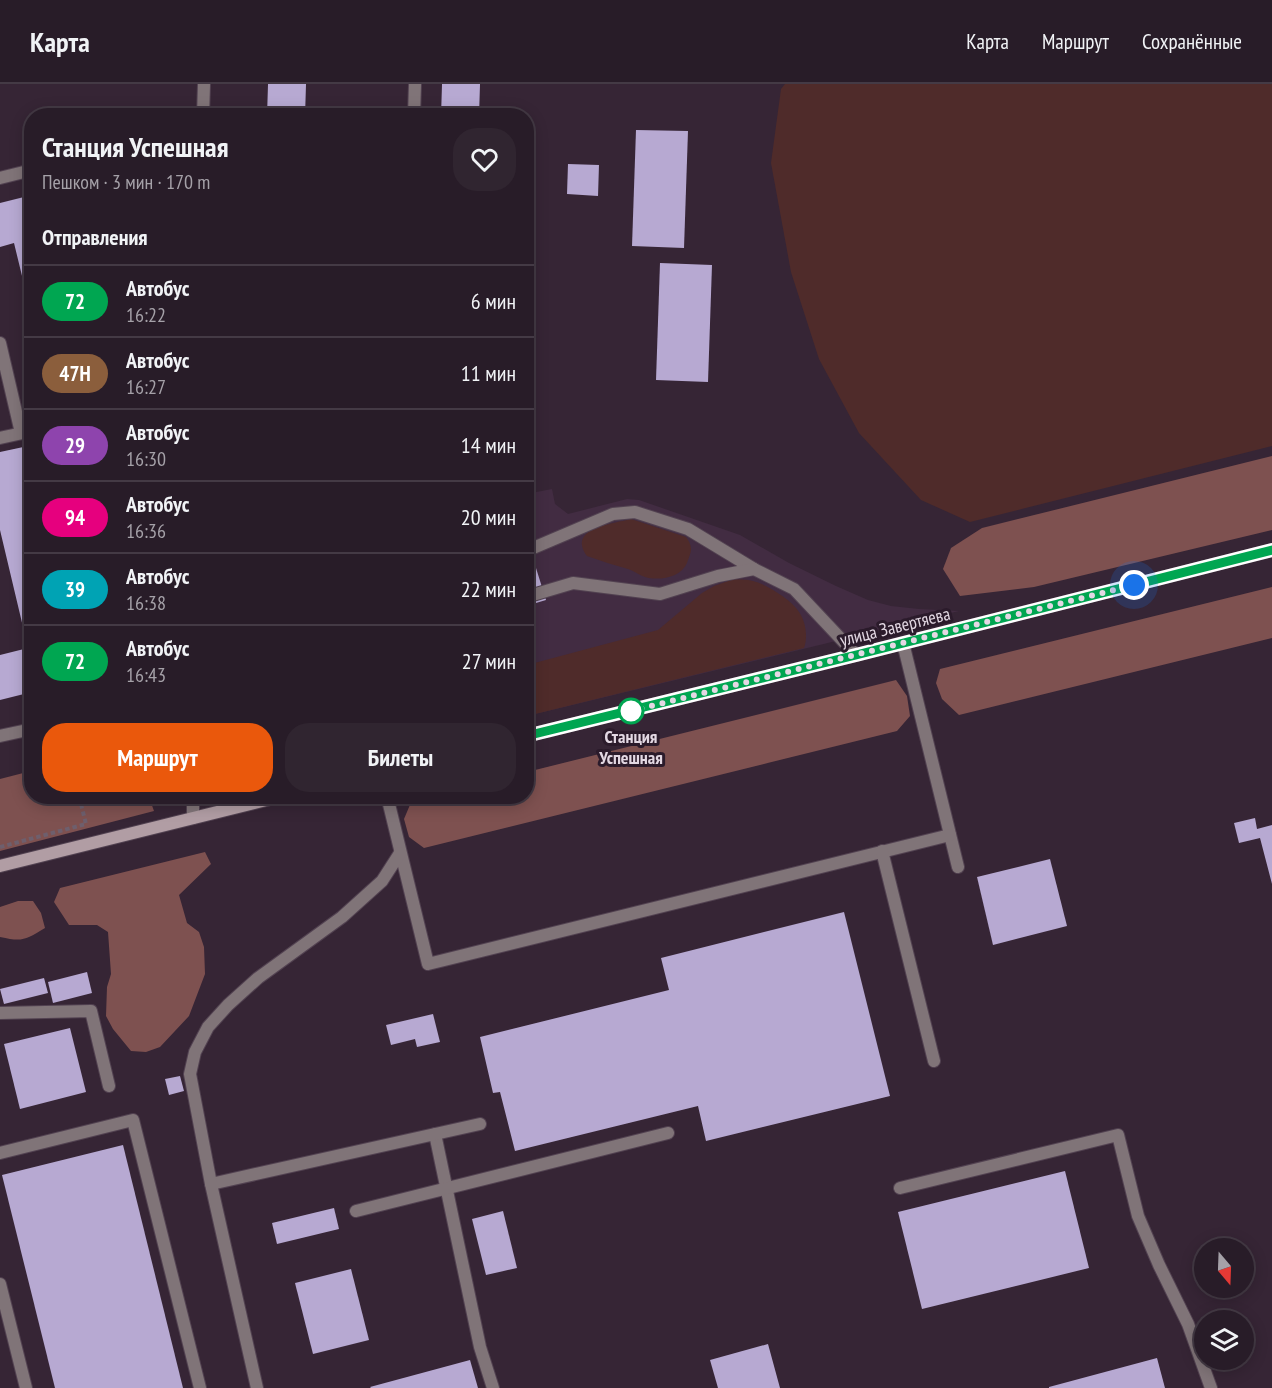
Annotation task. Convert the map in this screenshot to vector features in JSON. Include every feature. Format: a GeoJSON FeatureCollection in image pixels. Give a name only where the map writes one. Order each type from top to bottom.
{"type":"FeatureCollection","features":[{"type":"Feature","properties":{"kind":"main road","name":"улица Завертяева"},"geometry":{"type":"LineString","coordinates":[[534,734],[1272,550]]}},
{"type":"Feature","properties":{"kind":"main road"},"geometry":{"type":"LineString","coordinates":[[0,866],[250,804]]}},
{"type":"Feature","properties":{"kind":"street"},"geometry":{"type":"LineString","coordinates":[[203,108],[204,84]]}},
{"type":"Feature","properties":{"kind":"street"},"geometry":{"type":"LineString","coordinates":[[414,108],[415,84]]}},
{"type":"Feature","properties":{"kind":"street"},"geometry":{"type":"LineString","coordinates":[[0,178],[24,172]]}},
{"type":"Feature","properties":{"kind":"street"},"geometry":{"type":"LineString","coordinates":[[0,343],[24,425]]}},
{"type":"Feature","properties":{"kind":"street"},"geometry":{"type":"LineString","coordinates":[[0,438],[24,432]]}},
{"type":"Feature","properties":{"kind":"street"},"geometry":{"type":"LineString","coordinates":[[534,548],[613,514],[635,512],[688,529],[754,569],[794,589],[856,655]]}},
{"type":"Feature","properties":{"kind":"street"},"geometry":{"type":"LineString","coordinates":[[534,595],[573,583],[660,594],[718,576],[754,569]]}},
{"type":"Feature","properties":{"kind":"street"},"geometry":{"type":"LineString","coordinates":[[903,643],[958,867]]}},
{"type":"Feature","properties":{"kind":"street"},"geometry":{"type":"LineString","coordinates":[[0,736],[24,731]]}},
{"type":"Feature","properties":{"kind":"street"},"geometry":{"type":"LineString","coordinates":[[193,804],[193,818]]}},
{"type":"Feature","properties":{"kind":"street"},"geometry":{"type":"LineString","coordinates":[[389,804],[428,964],[951,835]]}},
{"type":"Feature","properties":{"kind":"street"},"geometry":{"type":"LineString","coordinates":[[882,851],[934,1060]]}},
{"type":"Feature","properties":{"kind":"street"},"geometry":{"type":"LineString","coordinates":[[257,1388],[211,1184],[190,1074],[195,1052],[208,1027],[228,1005],[258,978],[342,917],[382,882],[400,852]]}},
{"type":"Feature","properties":{"kind":"street"},"geometry":{"type":"LineString","coordinates":[[0,1013],[91,1011],[109,1086]]}},
{"type":"Feature","properties":{"kind":"street"},"geometry":{"type":"LineString","coordinates":[[0,1153],[133,1120],[200,1388]]}},
{"type":"Feature","properties":{"kind":"street"},"geometry":{"type":"LineString","coordinates":[[211,1184],[480,1124]]}},
{"type":"Feature","properties":{"kind":"street"},"geometry":{"type":"LineString","coordinates":[[356,1211],[668,1133]]}},
{"type":"Feature","properties":{"kind":"street"},"geometry":{"type":"LineString","coordinates":[[435,1134],[480,1347],[493,1388]]}},
{"type":"Feature","properties":{"kind":"street"},"geometry":{"type":"LineString","coordinates":[[900,1188],[1118,1135],[1138,1216],[1188,1324],[1210,1388]]}},
{"type":"Feature","properties":{"kind":"street"},"geometry":{"type":"LineString","coordinates":[[0,1284],[26,1388]]}},
{"type":"Feature","properties":{"kind":"path"},"geometry":{"type":"LineString","coordinates":[[0,847],[86,824],[81,804]]}},
{"type":"Feature","properties":{"kind":"shaded area"},"geometry":{"type":"Polygon","coordinates":[[[785,84],[1272,84],[1272,446],[970,522],[921,500],[859,433],[819,359],[791,272],[771,163],[781,89],[785,84]]]}},
{"type":"Feature","properties":{"kind":"shaded area"},"geometry":{"type":"Polygon","coordinates":[[[1272,456],[1272,530],[1034,587],[960,596],[943,569],[951,548],[982,528],[1272,456]]]}},
{"type":"Feature","properties":{"kind":"shaded area"},"geometry":{"type":"Polygon","coordinates":[[[552,489],[555,504],[568,514],[627,499],[639,500],[740,535],[789,563],[868,600],[891,606],[959,611],[534,714],[534,492],[552,489]]]}},
{"type":"Feature","properties":{"kind":"shaded area"},"geometry":{"type":"Polygon","coordinates":[[[631,519],[686,537],[691,550],[687,563],[680,572],[669,577],[650,578],[587,556],[582,547],[587,533],[603,526],[631,519]]]}},
{"type":"Feature","properties":{"kind":"shaded area"},"geometry":{"type":"Polygon","coordinates":[[[734,579],[748,580],[765,585],[778,593],[796,607],[801,616],[806,634],[804,648],[534,714],[534,663],[658,630],[702,593],[734,579]]]}},
{"type":"Feature","properties":{"kind":"shaded area"},"geometry":{"type":"Polygon","coordinates":[[[1272,587],[1272,638],[959,715],[942,699],[936,683],[940,669],[1272,587]]]}},
{"type":"Feature","properties":{"kind":"shaded area"},"geometry":{"type":"Polygon","coordinates":[[[896,680],[907,696],[910,716],[897,731],[424,848],[409,837],[404,819],[410,804],[534,804],[534,770],[896,680]]]}},
{"type":"Feature","properties":{"kind":"shaded area"},"geometry":{"type":"Polygon","coordinates":[[[24,773],[24,804],[152,804],[154,811],[0,851],[0,779],[24,773]]]}},
{"type":"Feature","properties":{"kind":"shaded area"},"geometry":{"type":"Polygon","coordinates":[[[205,852],[211,864],[179,895],[187,923],[199,932],[204,947],[205,974],[189,1016],[160,1047],[146,1052],[131,1051],[113,1029],[106,1016],[107,987],[111,974],[108,932],[97,925],[69,925],[54,902],[60,888],[205,852]]]}},
{"type":"Feature","properties":{"kind":"shaded area"},"geometry":{"type":"Polygon","coordinates":[[[18,901],[33,901],[41,913],[45,928],[24,939],[0,937],[0,907],[18,901]]]}},
{"type":"Feature","properties":{"kind":"building"},"geometry":{"type":"Polygon","coordinates":[[[268,84],[306,84],[305,108],[267,108],[268,84]]]}},
{"type":"Feature","properties":{"kind":"building"},"geometry":{"type":"Polygon","coordinates":[[[442,84],[480,84],[479,108],[441,108],[442,84]]]}},
{"type":"Feature","properties":{"kind":"building"},"geometry":{"type":"Polygon","coordinates":[[[636,130],[688,131],[684,248],[632,246],[636,130]]]}},
{"type":"Feature","properties":{"kind":"building"},"geometry":{"type":"Polygon","coordinates":[[[568,164],[599,165],[598,196],[567,194],[568,164]]]}},
{"type":"Feature","properties":{"kind":"building"},"geometry":{"type":"Polygon","coordinates":[[[24,197],[24,284],[14,243],[0,247],[0,203],[24,197]]]}},
{"type":"Feature","properties":{"kind":"building"},"geometry":{"type":"Polygon","coordinates":[[[660,263],[712,265],[708,382],[656,380],[660,263]]]}},
{"type":"Feature","properties":{"kind":"building"},"geometry":{"type":"Polygon","coordinates":[[[24,447],[24,631],[0,530],[0,452],[24,447]]]}},
{"type":"Feature","properties":{"kind":"building"},"geometry":{"type":"Polygon","coordinates":[[[534,562],[546,600],[534,604],[534,562]]]}},
{"type":"Feature","properties":{"kind":"building"},"geometry":{"type":"Polygon","coordinates":[[[24,649],[24,694],[0,700],[0,655],[24,649]]]}},
{"type":"Feature","properties":{"kind":"building"},"geometry":{"type":"Polygon","coordinates":[[[1255,818],[1257,829],[1272,825],[1272,884],[1260,838],[1239,843],[1234,823],[1255,818]]]}},
{"type":"Feature","properties":{"kind":"building"},"geometry":{"type":"Polygon","coordinates":[[[1050,859],[1067,926],[993,945],[977,877],[1050,859]]]}},
{"type":"Feature","properties":{"kind":"building"},"geometry":{"type":"Polygon","coordinates":[[[844,912],[890,1096],[706,1141],[698,1106],[515,1151],[500,1092],[493,1093],[480,1037],[669,990],[661,958],[844,912]]]}},
{"type":"Feature","properties":{"kind":"building"},"geometry":{"type":"Polygon","coordinates":[[[87,972],[92,993],[53,1003],[48,982],[87,972]]]}},
{"type":"Feature","properties":{"kind":"building"},"geometry":{"type":"Polygon","coordinates":[[[44,978],[48,993],[4,1004],[0,989],[44,978]]]}},
{"type":"Feature","properties":{"kind":"building"},"geometry":{"type":"Polygon","coordinates":[[[433,1014],[440,1042],[417,1047],[415,1039],[391,1045],[386,1025],[433,1014]]]}},
{"type":"Feature","properties":{"kind":"building"},"geometry":{"type":"Polygon","coordinates":[[[70,1028],[86,1092],[20,1109],[4,1044],[70,1028]]]}},
{"type":"Feature","properties":{"kind":"building"},"geometry":{"type":"Polygon","coordinates":[[[180,1076],[184,1091],[169,1095],[165,1079],[180,1076]]]}},
{"type":"Feature","properties":{"kind":"building"},"geometry":{"type":"Polygon","coordinates":[[[123,1145],[183,1388],[55,1388],[2,1175],[123,1145]]]}},
{"type":"Feature","properties":{"kind":"building"},"geometry":{"type":"Polygon","coordinates":[[[1065,1171],[1089,1268],[922,1309],[898,1212],[1065,1171]]]}},
{"type":"Feature","properties":{"kind":"building"},"geometry":{"type":"Polygon","coordinates":[[[334,1208],[339,1229],[277,1244],[272,1223],[334,1208]]]}},
{"type":"Feature","properties":{"kind":"building"},"geometry":{"type":"Polygon","coordinates":[[[503,1211],[517,1268],[486,1275],[472,1219],[503,1211]]]}},
{"type":"Feature","properties":{"kind":"building"},"geometry":{"type":"Polygon","coordinates":[[[351,1269],[369,1340],[313,1354],[295,1283],[351,1269]]]}},
{"type":"Feature","properties":{"kind":"building"},"geometry":{"type":"Polygon","coordinates":[[[768,1344],[780,1388],[718,1388],[710,1360],[768,1344]]]}},
{"type":"Feature","properties":{"kind":"building"},"geometry":{"type":"Polygon","coordinates":[[[1157,1358],[1165,1388],[1049,1388],[1049,1387],[1157,1358]]]}},
{"type":"Feature","properties":{"kind":"building"},"geometry":{"type":"Polygon","coordinates":[[[470,1360],[478,1388],[370,1387],[470,1360]]]}},
{"type":"Feature","properties":{"kind":"bus line","name":"72"},"geometry":{"type":"LineString","coordinates":[[534,734],[1272,550]]}},
{"type":"Feature","properties":{"kind":"place","name":"Станция Успешная"},"geometry":{"type":"Point","coordinates":[631,711]}},
{"type":"Feature","properties":{"kind":"route"},"geometry":{"type":"LineString","coordinates":[[631,711],[1134,585]]}}]}
